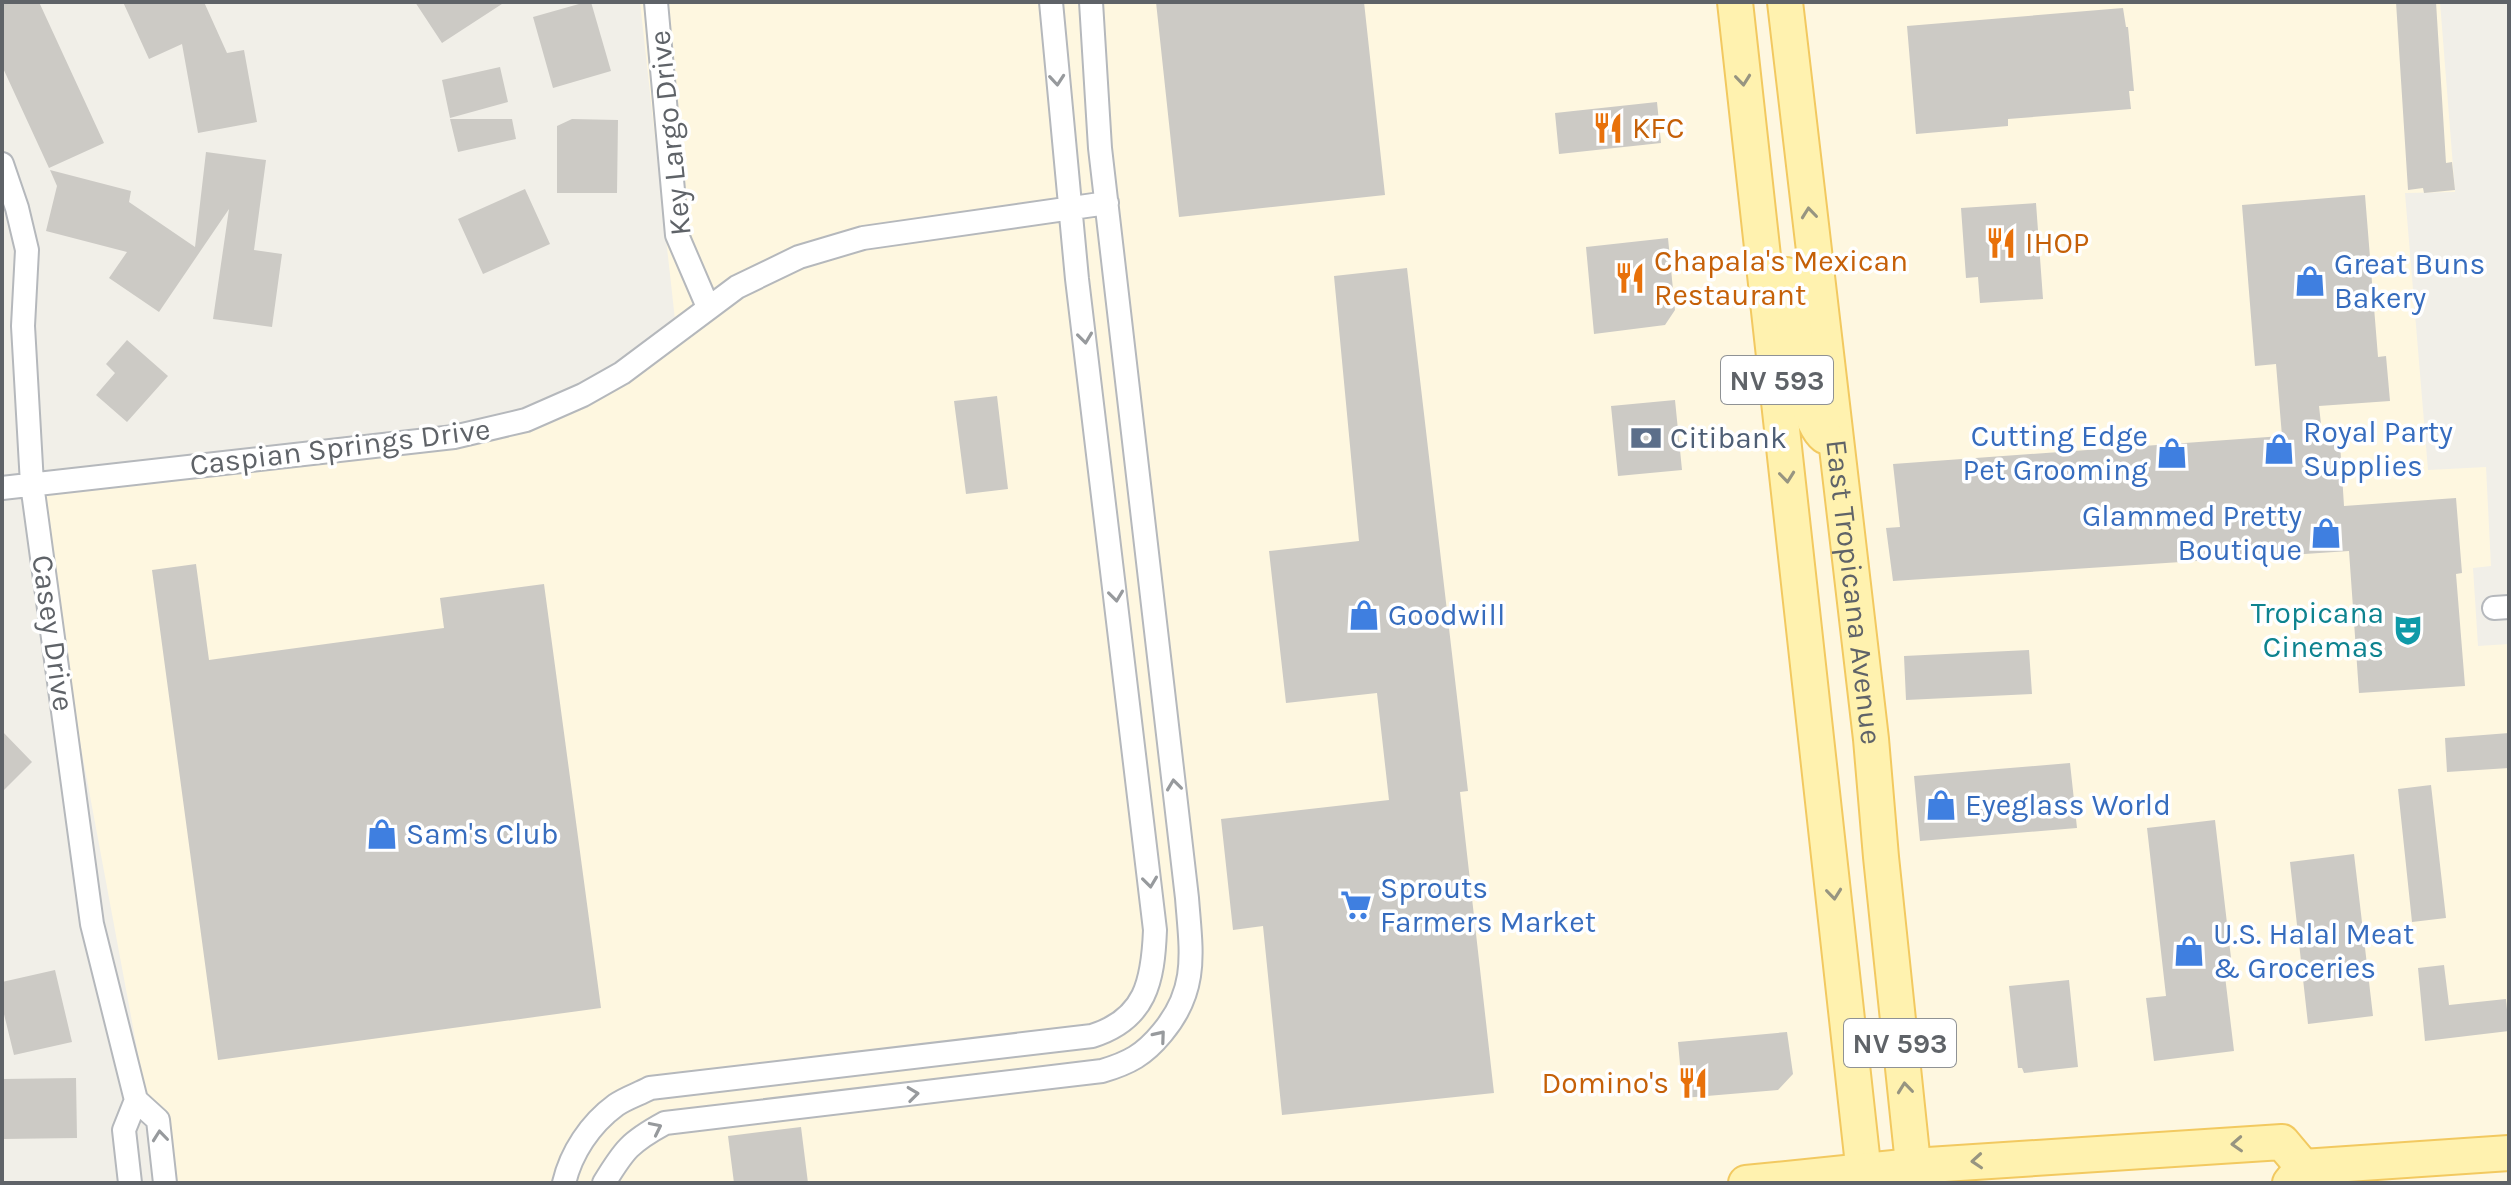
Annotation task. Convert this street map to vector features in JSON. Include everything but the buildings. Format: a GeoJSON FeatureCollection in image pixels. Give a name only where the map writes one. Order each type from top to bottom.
{"type":"FeatureCollection","features":[{"type":"Feature","properties":{"kind":"main road","name":"East Tropicana Avenue"},"geometry":{"type":"LineString","coordinates":[[1735,2],[1865,1177]]}},
{"type":"Feature","properties":{"kind":"main road","name":"East Tropicana Avenue"},"geometry":{"type":"LineString","coordinates":[[1785,2],[1871,739],[1914,1174]]}},
{"type":"Feature","properties":{"kind":"main road"},"geometry":{"type":"LineString","coordinates":[[1758,216],[1769,223],[1778,237],[1810,410],[1819,431],[1835,444]]}},
{"type":"Feature","properties":{"kind":"main road"},"geometry":{"type":"LineString","coordinates":[[1746,1183],[1914,1174],[2140,1149],[2282,1142],[2296,1175],[2509,1153]]}},
{"type":"Feature","properties":{"kind":"street","name":"Key Largo Drive"},"geometry":{"type":"LineString","coordinates":[[656,2],[677,235],[708,307]]}},
{"type":"Feature","properties":{"kind":"street"},"geometry":{"type":"LineString","coordinates":[[564,1183],[574,1152],[587,1134],[616,1105],[650,1088],[1092,1036],[1109,1030],[1133,1014],[1149,985],[1155,930],[1070,208],[1051,2]]}},
{"type":"Feature","properties":{"kind":"street"},"geometry":{"type":"LineString","coordinates":[[604,1183],[623,1151],[665,1123],[1102,1071],[1127,1064],[1150,1048],[1177,1015],[1188,985],[1191,955],[1187,898],[1100,148],[1091,2]]}},
{"type":"Feature","properties":{"kind":"street","name":"Casey Drive"},"geometry":{"type":"LineString","coordinates":[[2,164],[27,250],[23,326],[32,484],[92,924],[136,1100],[158,1120],[165,1183]]}},
{"type":"Feature","properties":{"kind":"street","name":"Caspian Springs Drive"},"geometry":{"type":"LineString","coordinates":[[2,488],[454,437],[526,420],[583,395],[622,373],[737,287],[799,257],[863,238],[1107,203]]}},
{"type":"Feature","properties":{"kind":"street"},"geometry":{"type":"LineString","coordinates":[[130,1183],[124,1130],[136,1100]]}},
{"type":"Feature","properties":{"kind":"shaded area"},"geometry":{"type":"Polygon","coordinates":[[[640,2],[2440,2],[2455,192],[2405,193],[2428,470],[2486,467],[2491,566],[2473,568],[2478,646],[2509,644],[2509,1183],[162,1183],[32,484],[526,420],[676,329],[640,2]]]}},
{"type":"Feature","properties":{"kind":"place","name":"KFC"},"geometry":{"type":"Point","coordinates":[1608,128]}},
{"type":"Feature","properties":{"kind":"place","name":"IHOP"},"geometry":{"type":"Point","coordinates":[2001,243]}},
{"type":"Feature","properties":{"kind":"place","name":"Chapala's Mexican Restaurant"},"geometry":{"type":"Point","coordinates":[1630,278]}},
{"type":"Feature","properties":{"kind":"place","name":"Great Buns Bakery"},"geometry":{"type":"Point","coordinates":[2310,281]}},
{"type":"Feature","properties":{"kind":"place","name":"Citibank"},"geometry":{"type":"Point","coordinates":[1646,438]}},
{"type":"Feature","properties":{"kind":"place","name":"Royal Party Supplies"},"geometry":{"type":"Point","coordinates":[2279,449]}},
{"type":"Feature","properties":{"kind":"place","name":"Cutting Edge Pet Grooming"},"geometry":{"type":"Point","coordinates":[2172,453]}},
{"type":"Feature","properties":{"kind":"place","name":"Glammed Pretty Boutique"},"geometry":{"type":"Point","coordinates":[2326,533]}},
{"type":"Feature","properties":{"kind":"place","name":"Goodwill"},"geometry":{"type":"Point","coordinates":[1364,615]}},
{"type":"Feature","properties":{"kind":"place","name":"Tropicana Cinemas"},"geometry":{"type":"Point","coordinates":[2408,630]}},
{"type":"Feature","properties":{"kind":"place","name":"Eyeglass World"},"geometry":{"type":"Point","coordinates":[1941,805]}},
{"type":"Feature","properties":{"kind":"place","name":"Sam's Club"},"geometry":{"type":"Point","coordinates":[382,834]}},
{"type":"Feature","properties":{"kind":"place","name":"Sprouts Farmers Market"},"geometry":{"type":"Point","coordinates":[1356,905]}},
{"type":"Feature","properties":{"kind":"place","name":"U.S. Halal Meat & Groceries"},"geometry":{"type":"Point","coordinates":[2189,951]}},
{"type":"Feature","properties":{"kind":"place","name":"Domino's"},"geometry":{"type":"Point","coordinates":[1693,1083]}}]}
